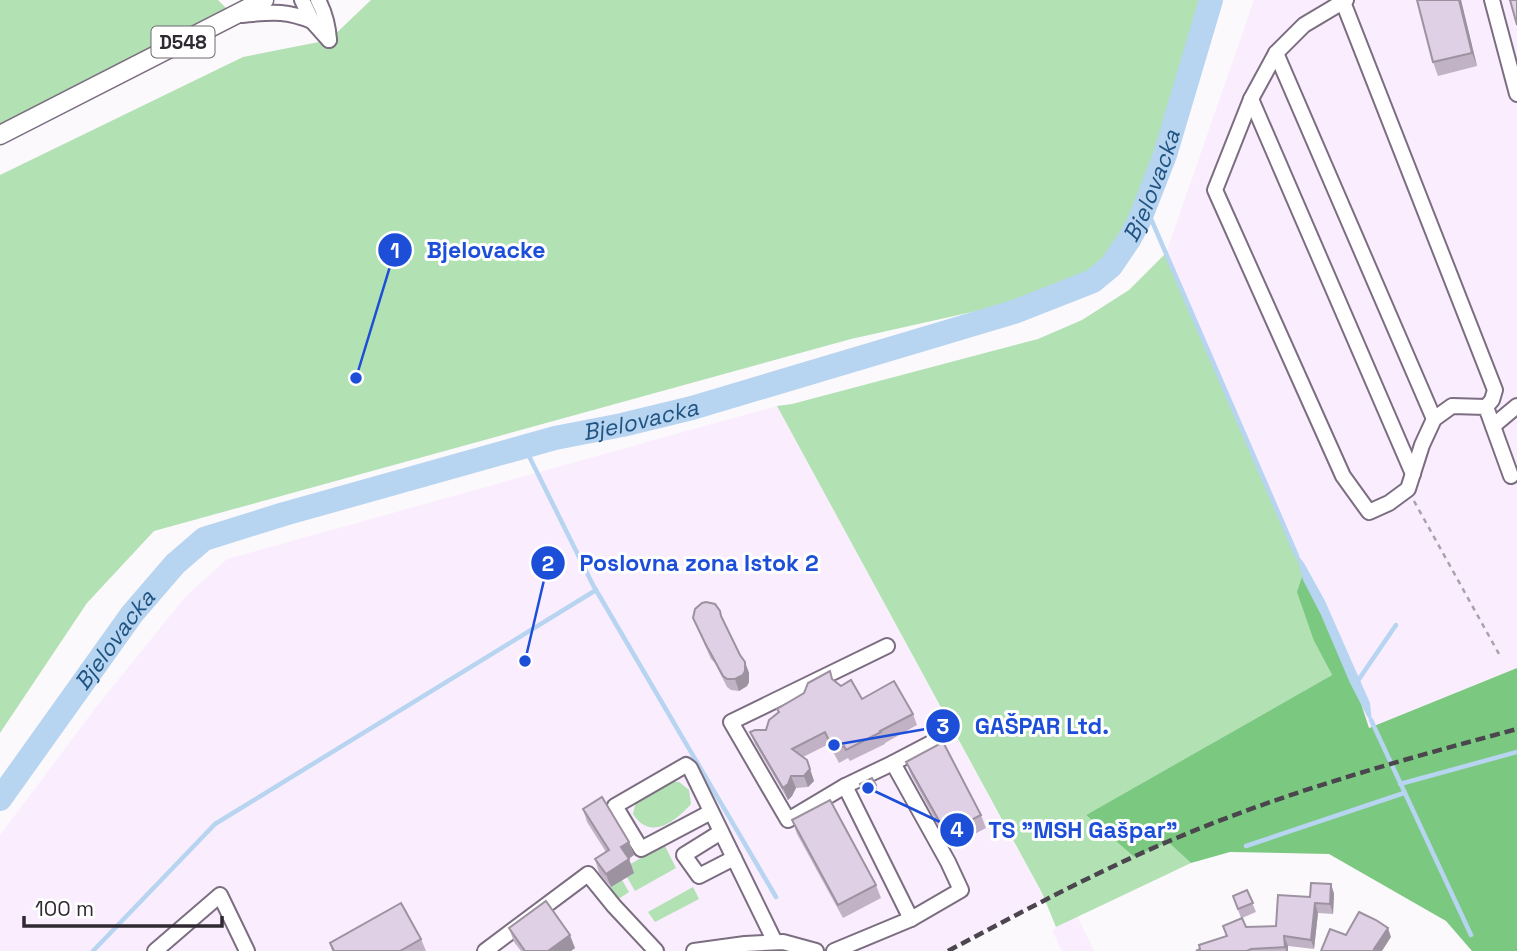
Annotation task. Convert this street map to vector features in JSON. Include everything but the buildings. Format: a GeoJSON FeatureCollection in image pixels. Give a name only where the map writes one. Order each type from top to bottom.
{"type":"FeatureCollection","features":[{"type":"Feature","properties":{"kind":"main road","name":"D548"},"geometry":{"type":"LineString","coordinates":[[0,135],[264,0]]}},
{"type":"Feature","properties":{"kind":"street"},"geometry":{"type":"LineString","coordinates":[[302,0],[312,21],[329,40],[328,26],[318,0]]}},
{"type":"Feature","properties":{"kind":"street"},"geometry":{"type":"LineString","coordinates":[[1492,0],[1517,94]]}},
{"type":"Feature","properties":{"kind":"street"},"geometry":{"type":"LineString","coordinates":[[1345,1],[1495,390],[1486,407],[1452,406],[1434,419],[1422,444],[1408,489],[1389,503],[1369,512],[1343,476],[1215,190],[1251,99],[1276,53],[1304,25],[1345,1]]}},
{"type":"Feature","properties":{"kind":"street"},"geometry":{"type":"LineString","coordinates":[[234,16],[283,12],[312,21]]}},
{"type":"Feature","properties":{"kind":"street"},"geometry":{"type":"LineString","coordinates":[[1276,53],[1434,419]]}},
{"type":"Feature","properties":{"kind":"street"},"geometry":{"type":"LineString","coordinates":[[1251,99],[1413,474]]}},
{"type":"Feature","properties":{"kind":"street"},"geometry":{"type":"LineString","coordinates":[[1493,426],[1517,406]]}},
{"type":"Feature","properties":{"kind":"street"},"geometry":{"type":"LineString","coordinates":[[1486,407],[1515,478]]}},
{"type":"Feature","properties":{"kind":"street"},"geometry":{"type":"LineString","coordinates":[[887,646],[731,722],[788,820],[845,786],[935,741]]}},
{"type":"Feature","properties":{"kind":"street"},"geometry":{"type":"LineString","coordinates":[[834,951],[911,919],[961,890],[893,763]]}},
{"type":"Feature","properties":{"kind":"street"},"geometry":{"type":"LineString","coordinates":[[711,812],[641,849],[615,806],[686,765],[690,768],[775,942]]}},
{"type":"Feature","properties":{"kind":"street"},"geometry":{"type":"LineString","coordinates":[[845,786],[911,919]]}},
{"type":"Feature","properties":{"kind":"street"},"geometry":{"type":"LineString","coordinates":[[721,832],[684,855],[699,876],[734,858]]}},
{"type":"Feature","properties":{"kind":"street"},"geometry":{"type":"LineString","coordinates":[[485,951],[588,874],[656,951]]}},
{"type":"Feature","properties":{"kind":"street"},"geometry":{"type":"LineString","coordinates":[[155,951],[220,895],[247,951]]}},
{"type":"Feature","properties":{"kind":"street"},"geometry":{"type":"LineString","coordinates":[[694,951],[783,942],[816,951]]}},
{"type":"Feature","properties":{"kind":"path"},"geometry":{"type":"LineString","coordinates":[[1408,489],[1499,654]]}},
{"type":"Feature","properties":{"kind":"shaded area"},"geometry":{"type":"Polygon","coordinates":[[[1254,0],[1517,0],[1517,668],[1369,728],[1355,685],[1166,253],[1254,0]]]}},
{"type":"Feature","properties":{"kind":"shaded area"},"geometry":{"type":"Polygon","coordinates":[[[777,406],[1045,900],[948,951],[0,951],[0,835],[97,706],[186,596],[227,559],[777,406]]]}},
{"type":"Feature","properties":{"kind":"shaded area"},"geometry":{"type":"Polygon","coordinates":[[[1077,916],[1094,951],[1062,951],[1052,930],[1077,916]]]}},
{"type":"Feature","properties":{"kind":"green space"},"geometry":{"type":"Polygon","coordinates":[[[0,0],[218,0],[234,16],[0,135],[0,0]]]}},
{"type":"Feature","properties":{"kind":"green space"},"geometry":{"type":"Polygon","coordinates":[[[371,0],[1211,0],[1169,143],[1144,210],[1118,257],[1107,270],[1092,280],[1071,290],[851,339],[154,531],[87,603],[0,733],[0,175],[243,57],[329,40],[371,0]]]}},
{"type":"Feature","properties":{"kind":"green space"},"geometry":{"type":"Polygon","coordinates":[[[1166,253],[1304,571],[1314,641],[1332,675],[1086,815],[1134,857],[1168,842],[1191,863],[1056,927],[1042,893],[777,406],[1038,339],[1082,320],[1129,290],[1166,253]]]}},
{"type":"Feature","properties":{"kind":"green space"},"geometry":{"type":"Polygon","coordinates":[[[1304,571],[1355,685],[1369,728],[1517,668],[1517,951],[1472,951],[1446,921],[1329,854],[1230,852],[1191,863],[1168,842],[1134,857],[1086,815],[1332,675],[1314,641],[1297,592],[1304,571]]]}},
{"type":"Feature","properties":{"kind":"green space"},"geometry":{"type":"Polygon","coordinates":[[[666,781],[679,782],[689,790],[691,804],[678,817],[662,826],[647,826],[633,814],[636,801],[666,781]]]}},
{"type":"Feature","properties":{"kind":"green space"},"geometry":{"type":"Polygon","coordinates":[[[664,844],[676,868],[635,891],[627,877],[634,872],[629,865],[664,844]]]}},
{"type":"Feature","properties":{"kind":"green space"},"geometry":{"type":"Polygon","coordinates":[[[622,880],[629,892],[614,902],[606,890],[622,880]]]}},
{"type":"Feature","properties":{"kind":"green space"},"geometry":{"type":"Polygon","coordinates":[[[693,887],[699,899],[655,922],[648,912],[693,887]]]}},
{"type":"Feature","properties":{"kind":"water"},"geometry":{"type":"Polygon","coordinates":[[[1295,551],[1325,601],[1370,703],[1372,723],[1350,683],[1303,580],[1295,551]]]}},
{"type":"Feature","properties":{"kind":"waterway","name":"Bjelovacka"},"geometry":{"type":"LineString","coordinates":[[0,799],[132,614],[175,564],[204,539],[555,438],[692,408],[1014,312],[1093,281],[1111,266],[1140,219],[1165,155],[1211,0]]}},
{"type":"Feature","properties":{"kind":"waterway"},"geometry":{"type":"LineString","coordinates":[[1145,205],[1297,556]]}},
{"type":"Feature","properties":{"kind":"waterway"},"geometry":{"type":"LineString","coordinates":[[524,446],[593,585],[776,897]]}},
{"type":"Feature","properties":{"kind":"waterway"},"geometry":{"type":"LineString","coordinates":[[93,951],[215,824],[596,590]]}},
{"type":"Feature","properties":{"kind":"waterway"},"geometry":{"type":"LineString","coordinates":[[1357,682],[1396,625]]}},
{"type":"Feature","properties":{"kind":"waterway"},"geometry":{"type":"LineString","coordinates":[[1371,720],[1471,935]]}},
{"type":"Feature","properties":{"kind":"waterway"},"geometry":{"type":"LineString","coordinates":[[1400,784],[1517,752]]}},
{"type":"Feature","properties":{"kind":"waterway"},"geometry":{"type":"LineString","coordinates":[[1246,846],[1404,793]]}},
{"type":"Feature","properties":{"kind":"railway"},"geometry":{"type":"LineString","coordinates":[[948,951],[1111,867],[1210,824],[1340,779],[1517,729]]}},
{"type":"Feature","properties":{"kind":"place","name":"Bjelovacke"},"geometry":{"type":"Point","coordinates":[356,378]}},
{"type":"Feature","properties":{"kind":"place","name":"Poslovna zona Istok 2"},"geometry":{"type":"Point","coordinates":[525,661]}},
{"type":"Feature","properties":{"kind":"place","name":"GAŠPAR Ltd."},"geometry":{"type":"Point","coordinates":[834,745]}},
{"type":"Feature","properties":{"kind":"place","name":"TS \"MSH Gašpar\""},"geometry":{"type":"Point","coordinates":[868,788]}}]}
